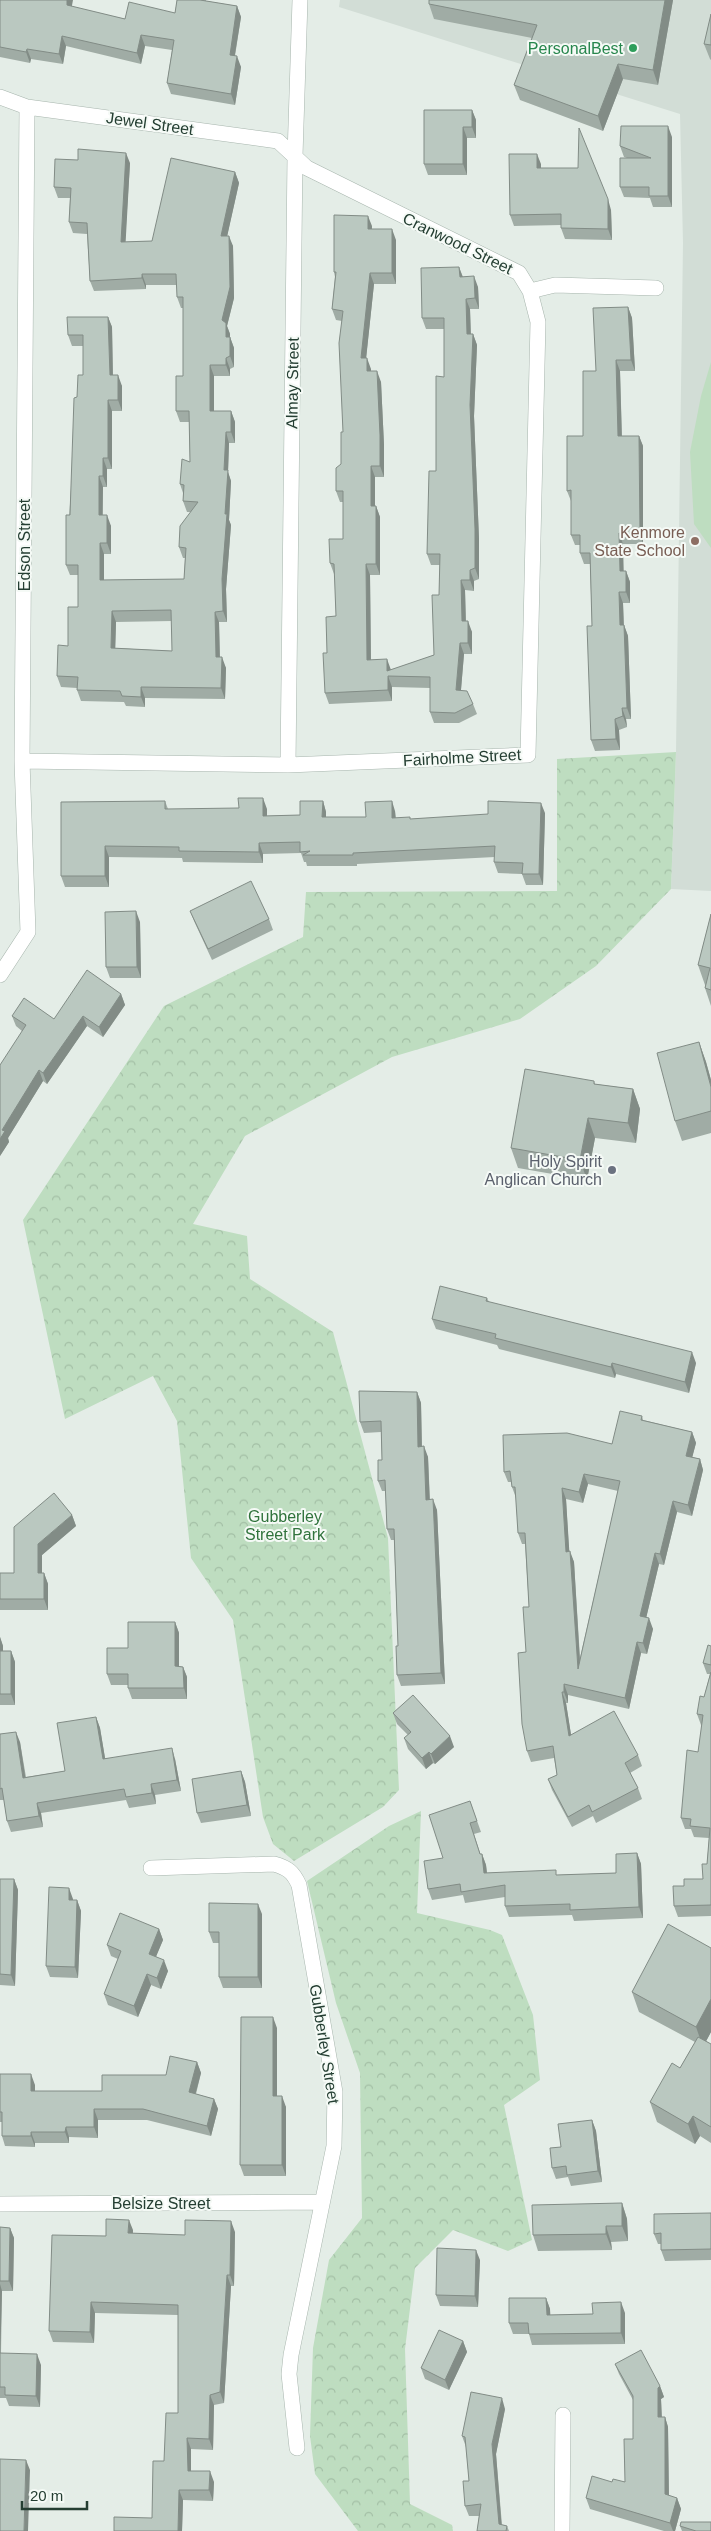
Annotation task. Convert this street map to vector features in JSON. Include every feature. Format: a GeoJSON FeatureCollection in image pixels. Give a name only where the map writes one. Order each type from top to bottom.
{"type":"FeatureCollection","features":[{"type":"Feature","properties":{"kind":"street","name":"Almay Street"},"geometry":{"type":"LineString","coordinates":[[288,766],[295,156],[300,0]]}},
{"type":"Feature","properties":{"kind":"street","name":"Jewel Street"},"geometry":{"type":"LineString","coordinates":[[0,97],[27,107],[278,141],[295,156]]}},
{"type":"Feature","properties":{"kind":"street","name":"Edson Street"},"geometry":{"type":"LineString","coordinates":[[0,975],[28,932],[22,762],[27,107]]}},
{"type":"Feature","properties":{"kind":"street","name":"Cranwood Street"},"geometry":{"type":"LineString","coordinates":[[295,156],[307,168],[519,273],[530,291]]}},
{"type":"Feature","properties":{"kind":"street"},"geometry":{"type":"LineString","coordinates":[[530,291],[555,285],[656,288]]}},
{"type":"Feature","properties":{"kind":"street","name":"Fairholme Street"},"geometry":{"type":"LineString","coordinates":[[22,762],[288,766],[528,755],[538,322],[530,291]]}},
{"type":"Feature","properties":{"kind":"street","name":"Gubberley Street"},"geometry":{"type":"LineString","coordinates":[[151,1868],[274,1864],[286,1867],[295,1875],[299,1885],[335,2092],[334,2146],[291,2355],[289,2374],[297,2448]]}},
{"type":"Feature","properties":{"kind":"street","name":"Belsize Street"},"geometry":{"type":"LineString","coordinates":[[0,2204],[322,2202]]}},
{"type":"Feature","properties":{"kind":"street"},"geometry":{"type":"LineString","coordinates":[[562,2531],[563,2416]]}},
{"type":"Feature","properties":{"kind":"shaded area"},"geometry":{"type":"Polygon","coordinates":[[[340,0],[711,0],[711,891],[671,889],[676,752],[683,243],[680,114],[339,7],[340,0]]]}},
{"type":"Feature","properties":{"kind":"green space"},"geometry":{"type":"Polygon","coordinates":[[[711,362],[711,548],[694,524],[690,452],[701,396],[711,362]]]}},
{"type":"Feature","properties":{"kind":"green space","name":"Gubberley Street Park"},"geometry":{"type":"Polygon","coordinates":[[[676,752],[671,889],[596,966],[520,1019],[392,1057],[245,1136],[193,1224],[247,1236],[250,1279],[333,1332],[388,1538],[399,1790],[383,1807],[294,1861],[273,1844],[263,1817],[233,1620],[191,1558],[177,1421],[153,1376],[65,1419],[23,1220],[164,1006],[303,937],[306,892],[557,891],[557,759],[676,752]]]}},
{"type":"Feature","properties":{"kind":"green space"},"geometry":{"type":"Polygon","coordinates":[[[421,1811],[417,1913],[490,1930],[502,1935],[533,2015],[540,2080],[504,2105],[532,2240],[508,2251],[453,2230],[415,2268],[405,2349],[410,2504],[452,2525],[453,2531],[358,2531],[315,2474],[310,2436],[313,2348],[329,2260],[362,2218],[360,2073],[336,2003],[307,1881],[389,1826],[421,1811]]]}},
{"type":"Feature","properties":{"kind":"building"},"geometry":{"type":"Polygon","coordinates":[[[0,0],[67,0],[67,5],[125,19],[129,2],[175,13],[177,0],[200,0],[237,6],[230,55],[237,56],[231,94],[167,83],[174,40],[141,35],[137,53],[62,36],[59,54],[27,49],[26,52],[0,47],[0,0]]]}},
{"type":"Feature","properties":{"kind":"building"},"geometry":{"type":"Polygon","coordinates":[[[429,0],[665,0],[653,70],[618,64],[598,116],[514,85],[537,25],[429,4],[429,0]]]}},
{"type":"Feature","properties":{"kind":"building"},"geometry":{"type":"Polygon","coordinates":[[[711,14],[711,45],[704,44],[711,14]]]}},
{"type":"Feature","properties":{"kind":"building"},"geometry":{"type":"Polygon","coordinates":[[[424,110],[472,110],[472,127],[463,127],[463,164],[424,164],[424,110]]]}},
{"type":"Feature","properties":{"kind":"building"},"geometry":{"type":"Polygon","coordinates":[[[621,126],[668,126],[668,196],[649,196],[649,187],[620,187],[620,158],[651,158],[620,146],[621,126]]]}},
{"type":"Feature","properties":{"kind":"building"},"geometry":{"type":"Polygon","coordinates":[[[579,128],[608,199],[608,229],[561,228],[561,214],[510,215],[509,154],[537,154],[537,168],[578,168],[579,128]]]}},
{"type":"Feature","properties":{"kind":"building"},"geometry":{"type":"Polygon","coordinates":[[[78,149],[126,153],[121,242],[152,241],[171,158],[235,172],[221,236],[229,236],[230,287],[222,320],[226,323],[226,337],[230,337],[230,356],[226,358],[226,365],[210,365],[210,411],[231,411],[231,432],[226,432],[224,470],[228,470],[222,579],[223,611],[215,612],[216,657],[222,657],[221,688],[141,687],[141,697],[122,696],[120,691],[77,690],[78,677],[57,676],[58,645],[68,646],[68,607],[78,607],[78,565],[66,565],[66,515],[70,515],[74,398],[77,397],[78,375],[83,375],[83,335],[68,335],[67,317],[108,317],[110,375],[118,375],[118,400],[108,400],[108,458],[103,458],[103,476],[99,476],[99,515],[107,515],[107,543],[100,543],[100,580],[184,579],[186,548],[179,547],[180,526],[198,502],[183,501],[184,485],[180,484],[182,459],[190,462],[189,411],[176,411],[176,376],[183,376],[183,297],[177,297],[176,274],[142,274],[142,278],[90,281],[87,223],[69,222],[71,188],[54,187],[55,159],[78,160],[78,149]],[[171,610],[112,611],[111,648],[172,651],[171,610]]]}},
{"type":"Feature","properties":{"kind":"building"},"geometry":{"type":"Polygon","coordinates":[[[334,215],[368,216],[368,229],[392,229],[392,273],[370,273],[361,358],[367,358],[367,371],[377,371],[380,435],[380,466],[371,466],[371,506],[376,506],[376,564],[366,564],[367,660],[387,659],[387,671],[434,655],[432,595],[439,595],[440,554],[427,554],[429,471],[436,471],[436,376],[444,377],[444,318],[422,318],[421,268],[459,267],[460,277],[474,276],[475,298],[466,299],[467,334],[473,334],[470,405],[475,568],[470,570],[470,580],[461,580],[462,621],[468,621],[468,643],[460,643],[456,690],[467,691],[473,704],[455,713],[430,712],[430,677],[388,676],[388,690],[325,693],[323,653],[327,653],[326,617],[336,616],[334,564],[330,563],[329,539],[343,539],[343,491],[336,491],[336,468],[341,464],[341,432],[343,432],[339,343],[343,311],[332,309],[336,272],[334,272],[334,215]]]}},
{"type":"Feature","properties":{"kind":"building"},"geometry":{"type":"Polygon","coordinates":[[[628,307],[631,360],[616,360],[618,436],[639,436],[640,534],[619,533],[620,571],[626,571],[626,592],[619,592],[620,625],[624,625],[627,708],[622,708],[623,716],[615,719],[616,739],[591,740],[587,626],[592,626],[590,553],[580,553],[580,535],[571,535],[571,490],[567,491],[567,436],[583,436],[583,371],[596,371],[593,308],[628,307]]]}},
{"type":"Feature","properties":{"kind":"building"},"geometry":{"type":"Polygon","coordinates":[[[238,798],[263,798],[263,816],[300,815],[300,801],[323,801],[322,817],[366,817],[365,802],[392,801],[392,818],[410,817],[410,819],[488,814],[488,801],[541,803],[539,874],[522,874],[523,863],[494,862],[495,846],[353,853],[353,855],[303,855],[310,851],[300,852],[300,842],[259,843],[259,852],[179,851],[179,847],[105,846],[105,876],[61,876],[61,802],[165,801],[165,809],[239,808],[238,798]]]}},
{"type":"Feature","properties":{"kind":"building"},"geometry":{"type":"Polygon","coordinates":[[[251,881],[269,919],[208,949],[190,911],[251,881]]]}},
{"type":"Feature","properties":{"kind":"building"},"geometry":{"type":"Polygon","coordinates":[[[136,911],[137,967],[106,967],[105,912],[136,911]]]}},
{"type":"Feature","properties":{"kind":"building"},"geometry":{"type":"Polygon","coordinates":[[[711,914],[711,990],[705,988],[710,968],[698,965],[711,914]]]}},
{"type":"Feature","properties":{"kind":"building"},"geometry":{"type":"Polygon","coordinates":[[[87,970],[121,994],[99,1027],[83,1016],[43,1073],[39,1070],[2,1130],[5,1131],[0,1139],[0,1065],[26,1025],[12,1016],[24,998],[54,1019],[87,970]]]}},
{"type":"Feature","properties":{"kind":"building"},"geometry":{"type":"Polygon","coordinates":[[[699,1042],[711,1087],[711,1111],[675,1121],[657,1053],[699,1042]]]}},
{"type":"Feature","properties":{"kind":"building"},"geometry":{"type":"Polygon","coordinates":[[[525,1069],[594,1081],[594,1084],[633,1089],[628,1123],[588,1118],[580,1160],[511,1148],[525,1069]]]}},
{"type":"Feature","properties":{"kind":"building"},"geometry":{"type":"Polygon","coordinates":[[[440,1286],[487,1298],[486,1301],[692,1352],[685,1382],[612,1363],[611,1367],[495,1338],[496,1334],[432,1319],[440,1286]]]}},
{"type":"Feature","properties":{"kind":"building"},"geometry":{"type":"Polygon","coordinates":[[[359,1391],[417,1392],[418,1447],[424,1446],[426,1500],[433,1499],[441,1673],[397,1675],[396,1646],[398,1646],[394,1529],[387,1529],[385,1480],[378,1481],[378,1460],[382,1460],[381,1421],[360,1422],[359,1391]]]}},
{"type":"Feature","properties":{"kind":"building"},"geometry":{"type":"Polygon","coordinates":[[[620,1411],[642,1416],[641,1420],[692,1432],[686,1456],[700,1459],[688,1505],[673,1501],[660,1554],[655,1553],[640,1616],[649,1618],[643,1643],[637,1642],[625,1698],[564,1684],[564,1692],[562,1692],[569,1736],[614,1711],[638,1755],[625,1763],[638,1788],[592,1812],[589,1805],[568,1817],[548,1779],[557,1775],[553,1746],[527,1751],[522,1724],[518,1653],[526,1652],[523,1607],[529,1607],[525,1533],[518,1533],[515,1487],[512,1487],[510,1471],[504,1472],[503,1435],[567,1433],[612,1444],[620,1411]],[[584,1474],[579,1492],[562,1488],[566,1552],[570,1551],[578,1669],[620,1481],[584,1474]]]}},
{"type":"Feature","properties":{"kind":"building"},"geometry":{"type":"Polygon","coordinates":[[[54,1493],[72,1515],[38,1544],[38,1573],[44,1573],[44,1599],[0,1599],[0,1573],[14,1573],[14,1527],[54,1493]]]}},
{"type":"Feature","properties":{"kind":"building"},"geometry":{"type":"Polygon","coordinates":[[[128,1622],[175,1622],[175,1666],[183,1667],[184,1688],[128,1688],[128,1674],[107,1674],[107,1648],[128,1648],[128,1622]]]}},
{"type":"Feature","properties":{"kind":"building"},"geometry":{"type":"Polygon","coordinates":[[[708,1645],[711,1646],[711,1665],[703,1663],[708,1645]]]}},
{"type":"Feature","properties":{"kind":"building"},"geometry":{"type":"Polygon","coordinates":[[[0,1651],[11,1651],[11,1694],[0,1694],[0,1651]]]}},
{"type":"Feature","properties":{"kind":"building"},"geometry":{"type":"Polygon","coordinates":[[[711,1672],[711,1905],[674,1906],[673,1886],[684,1886],[684,1879],[703,1879],[702,1864],[707,1864],[710,1828],[690,1826],[691,1819],[681,1818],[687,1750],[698,1752],[703,1715],[697,1714],[700,1696],[704,1697],[711,1672]]]}},
{"type":"Feature","properties":{"kind":"building"},"geometry":{"type":"Polygon","coordinates":[[[413,1695],[450,1736],[431,1754],[429,1752],[422,1758],[404,1738],[411,1732],[393,1713],[413,1695]]]}},
{"type":"Feature","properties":{"kind":"building"},"geometry":{"type":"Polygon","coordinates":[[[96,1717],[103,1759],[172,1748],[177,1780],[151,1784],[152,1793],[126,1797],[124,1789],[37,1803],[39,1816],[7,1821],[2,1788],[0,1789],[0,1734],[16,1732],[23,1778],[65,1771],[57,1723],[96,1717]]]}},
{"type":"Feature","properties":{"kind":"building"},"geometry":{"type":"Polygon","coordinates":[[[241,1771],[247,1805],[197,1813],[192,1779],[241,1771]]]}},
{"type":"Feature","properties":{"kind":"building"},"geometry":{"type":"Polygon","coordinates":[[[470,1801],[477,1821],[470,1823],[480,1854],[482,1854],[484,1873],[556,1870],[556,1875],[616,1873],[616,1854],[637,1853],[639,1907],[570,1910],[570,1904],[505,1906],[505,1885],[461,1892],[460,1884],[428,1889],[424,1861],[443,1858],[429,1815],[470,1801]]]}},
{"type":"Feature","properties":{"kind":"building"},"geometry":{"type":"Polygon","coordinates":[[[0,1879],[14,1879],[11,1975],[0,1974],[0,1879]]]}},
{"type":"Feature","properties":{"kind":"building"},"geometry":{"type":"Polygon","coordinates":[[[49,1887],[69,1888],[69,1900],[77,1900],[75,1967],[46,1966],[49,1887]]]}},
{"type":"Feature","properties":{"kind":"building"},"geometry":{"type":"Polygon","coordinates":[[[209,1903],[258,1904],[258,1977],[219,1977],[219,1932],[209,1932],[209,1903]]]}},
{"type":"Feature","properties":{"kind":"building"},"geometry":{"type":"Polygon","coordinates":[[[120,1913],[159,1929],[149,1954],[164,1960],[157,1978],[147,1974],[134,2006],[104,1994],[121,1951],[107,1945],[120,1913]]]}},
{"type":"Feature","properties":{"kind":"building"},"geometry":{"type":"Polygon","coordinates":[[[668,1924],[711,1948],[711,1999],[696,2027],[632,1992],[668,1924]]]}},
{"type":"Feature","properties":{"kind":"building"},"geometry":{"type":"Polygon","coordinates":[[[241,2017],[273,2017],[273,2096],[282,2096],[282,2165],[240,2165],[241,2017]]]}},
{"type":"Feature","properties":{"kind":"building"},"geometry":{"type":"Polygon","coordinates":[[[698,2037],[711,2044],[711,2127],[693,2116],[688,2124],[650,2102],[672,2063],[680,2068],[698,2037]]]}},
{"type":"Feature","properties":{"kind":"building"},"geometry":{"type":"Polygon","coordinates":[[[170,2056],[197,2062],[189,2092],[214,2099],[207,2126],[143,2109],[94,2109],[94,2127],[66,2127],[65,2132],[31,2132],[31,2136],[2,2136],[0,2074],[31,2074],[31,2091],[102,2091],[102,2075],[166,2075],[170,2056]]]}},
{"type":"Feature","properties":{"kind":"building"},"geometry":{"type":"Polygon","coordinates":[[[592,2120],[598,2171],[567,2175],[566,2166],[552,2168],[550,2148],[561,2147],[558,2124],[592,2120]]]}},
{"type":"Feature","properties":{"kind":"building"},"geometry":{"type":"Polygon","coordinates":[[[622,2203],[622,2226],[606,2226],[606,2234],[533,2235],[532,2205],[622,2203]]]}},
{"type":"Feature","properties":{"kind":"building"},"geometry":{"type":"Polygon","coordinates":[[[711,2213],[711,2249],[661,2250],[661,2233],[654,2234],[654,2214],[711,2213]]]}},
{"type":"Feature","properties":{"kind":"building"},"geometry":{"type":"Polygon","coordinates":[[[106,2219],[129,2220],[128,2233],[185,2235],[185,2220],[231,2221],[230,2275],[227,2275],[220,2392],[210,2395],[209,2439],[187,2438],[188,2471],[210,2471],[209,2490],[179,2490],[178,2531],[114,2531],[114,2517],[152,2518],[153,2461],[164,2461],[166,2413],[178,2413],[178,2305],[91,2302],[90,2332],[49,2331],[52,2235],[106,2236],[106,2219]]]}},
{"type":"Feature","properties":{"kind":"building"},"geometry":{"type":"Polygon","coordinates":[[[0,2227],[10,2228],[9,2281],[0,2281],[0,2227]]]}},
{"type":"Feature","properties":{"kind":"building"},"geometry":{"type":"Polygon","coordinates":[[[437,2248],[476,2250],[475,2296],[436,2295],[437,2248]]]}},
{"type":"Feature","properties":{"kind":"building"},"geometry":{"type":"Polygon","coordinates":[[[509,2298],[546,2298],[547,2315],[593,2314],[592,2303],[621,2302],[621,2333],[529,2334],[528,2323],[509,2323],[509,2298]]]}},
{"type":"Feature","properties":{"kind":"building"},"geometry":{"type":"Polygon","coordinates":[[[439,2330],[463,2341],[445,2380],[421,2368],[439,2330]]]}},
{"type":"Feature","properties":{"kind":"building"},"geometry":{"type":"Polygon","coordinates":[[[641,2350],[660,2386],[658,2388],[658,2417],[665,2417],[665,2494],[677,2498],[670,2523],[586,2498],[592,2476],[612,2482],[613,2479],[625,2482],[624,2439],[633,2439],[633,2396],[615,2364],[641,2350]]]}},
{"type":"Feature","properties":{"kind":"building"},"geometry":{"type":"Polygon","coordinates":[[[0,2353],[37,2354],[36,2396],[5,2395],[5,2387],[0,2387],[0,2353]]]}},
{"type":"Feature","properties":{"kind":"building"},"geometry":{"type":"Polygon","coordinates":[[[471,2392],[502,2398],[492,2444],[499,2524],[507,2526],[506,2531],[477,2531],[481,2504],[465,2506],[463,2481],[469,2481],[465,2437],[462,2436],[471,2392]]]}},
{"type":"Feature","properties":{"kind":"building"},"geometry":{"type":"Polygon","coordinates":[[[0,2459],[26,2460],[24,2531],[0,2531],[0,2459]]]}},
{"type":"Feature","properties":{"kind":"building"},"geometry":{"type":"Polygon","coordinates":[[[681,2522],[711,2522],[711,2531],[696,2531],[680,2526],[681,2522]]]}},
{"type":"Feature","properties":{"kind":"place","name":"PersonalBest"},"geometry":{"type":"Point","coordinates":[633,48]}},
{"type":"Feature","properties":{"kind":"place","name":"Kenmore State School"},"geometry":{"type":"Point","coordinates":[695,541]}},
{"type":"Feature","properties":{"kind":"place","name":"Holy Spirit Anglican Church"},"geometry":{"type":"Point","coordinates":[612,1170]}}]}
